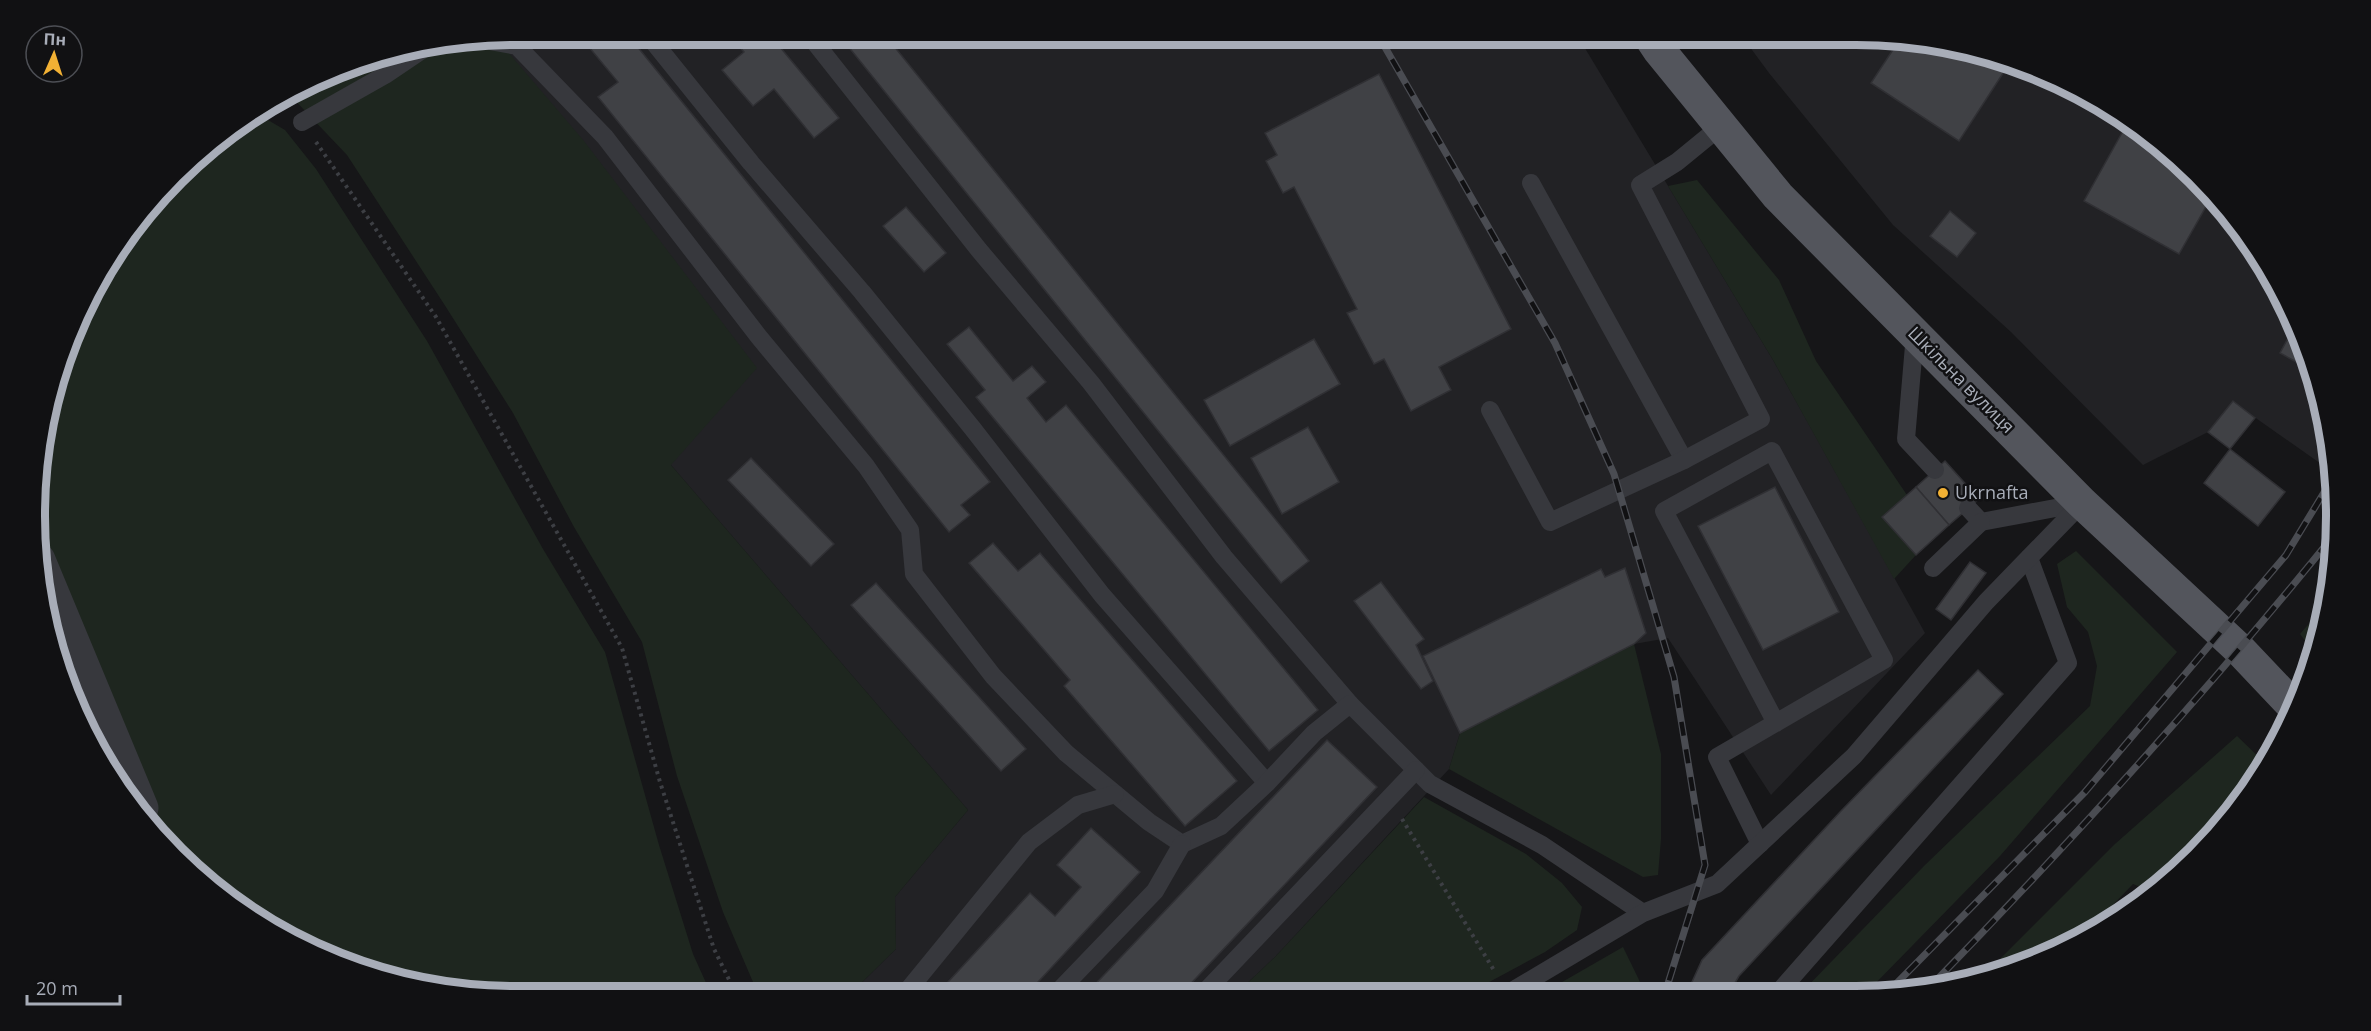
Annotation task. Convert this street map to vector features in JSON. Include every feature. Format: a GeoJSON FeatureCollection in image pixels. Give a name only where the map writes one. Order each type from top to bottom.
{"type":"FeatureCollection","features":[{"type":"Feature","properties":{"kind":"main road","name":"Шкільна вулиця"},"geometry":{"type":"LineString","coordinates":[[1657,45],[1778,196],[2082,503],[2240,650],[2288,701]]}},
{"type":"Feature","properties":{"kind":"street"},"geometry":{"type":"LineString","coordinates":[[51,589],[136,794]]}},
{"type":"Feature","properties":{"kind":"lane"},"geometry":{"type":"LineString","coordinates":[[512,45],[517,46],[605,137],[759,337],[866,466],[910,530],[914,574],[993,676],[1066,753],[1149,822],[1182,844]]}},
{"type":"Feature","properties":{"kind":"lane"},"geometry":{"type":"LineString","coordinates":[[657,45],[751,163],[862,292],[973,429],[1102,595],[1267,783]]}},
{"type":"Feature","properties":{"kind":"lane"},"geometry":{"type":"LineString","coordinates":[[818,45],[979,250],[1091,383],[1224,557],[1350,704],[1430,784],[1542,845],[1643,914]]}},
{"type":"Feature","properties":{"kind":"lane"},"geometry":{"type":"LineString","coordinates":[[302,122],[385,75],[412,57]]}},
{"type":"Feature","properties":{"kind":"lane"},"geometry":{"type":"LineString","coordinates":[[1490,410],[1550,522],[1684,460],[1761,419],[1640,185],[1677,162],[1720,126]]}},
{"type":"Feature","properties":{"kind":"lane"},"geometry":{"type":"LineString","coordinates":[[1532,183],[1684,460]]}},
{"type":"Feature","properties":{"kind":"lane"},"geometry":{"type":"LineString","coordinates":[[1915,334],[1906,440],[1935,470]]}},
{"type":"Feature","properties":{"kind":"lane"},"geometry":{"type":"LineString","coordinates":[[1760,844],[1717,757],[1776,723],[1884,660],[1772,451],[1664,511],[1776,723]]}},
{"type":"Feature","properties":{"kind":"lane"},"geometry":{"type":"LineString","coordinates":[[1933,568],[1982,522],[2082,503]]}},
{"type":"Feature","properties":{"kind":"lane"},"geometry":{"type":"LineString","coordinates":[[1519,986],[1643,914],[1717,884],[1854,756],[1986,602],[2082,503]]}},
{"type":"Feature","properties":{"kind":"lane"},"geometry":{"type":"LineString","coordinates":[[1968,508],[1982,522]]}},
{"type":"Feature","properties":{"kind":"lane"},"geometry":{"type":"LineString","coordinates":[[1784,986],[2068,663],[2029,558]]}},
{"type":"Feature","properties":{"kind":"lane"},"geometry":{"type":"LineString","coordinates":[[1064,986],[1155,891],[1182,844],[1221,826],[1267,783],[1314,733],[1350,704]]}},
{"type":"Feature","properties":{"kind":"lane"},"geometry":{"type":"LineString","coordinates":[[1211,986],[1416,770]]}},
{"type":"Feature","properties":{"kind":"lane"},"geometry":{"type":"LineString","coordinates":[[911,986],[1029,842],[1078,805],[1115,794]]}},
{"type":"Feature","properties":{"kind":"path"},"geometry":{"type":"LineString","coordinates":[[283,107],[302,122],[436,317],[622,648],[660,782],[714,949],[732,986]]}},
{"type":"Feature","properties":{"kind":"path"},"geometry":{"type":"LineString","coordinates":[[1389,798],[1503,986]]}},
{"type":"Feature","properties":{"kind":"shaded area"},"geometry":{"type":"Polygon","coordinates":[[[502,45],[584,141],[757,368],[671,465],[968,810],[895,897],[896,949],[858,986],[755,986],[723,912],[677,776],[642,642],[574,527],[513,413],[347,155],[295,100],[335,81],[394,61],[454,49],[502,45]]]}},
{"type":"Feature","properties":{"kind":"shaded area"},"geometry":{"type":"Polygon","coordinates":[[[1583,45],[1773,360],[1925,633],[1771,795],[1668,638],[1634,644],[1460,733],[1449,769],[1275,957],[1244,986],[858,986],[896,949],[895,897],[968,810],[671,465],[499,46],[1583,45]]]}},
{"type":"Feature","properties":{"kind":"shaded area"},"geometry":{"type":"Polygon","coordinates":[[[1748,45],[1856,45],[1917,49],[1977,61],[2007,70],[2064,94],[2117,124],[2166,162],[2209,205],[2247,254],[2263,280],[2290,335],[2301,364],[2317,424],[2323,465],[2233,402],[2208,432],[2143,465],[2011,332],[1893,225],[1748,45]]]}},
{"type":"Feature","properties":{"kind":"shaded area"},"geometry":{"type":"Polygon","coordinates":[[[264,118],[285,130],[316,169],[427,341],[543,549],[605,652],[659,845],[693,954],[707,986],[485,985],[454,982],[394,970],[335,950],[280,923],[254,907],[205,869],[162,826],[142,802],[108,751],[94,724],[70,667],[54,607],[49,577],[45,516],[46,485],[49,454],[61,394],[81,335],[94,307],[124,254],[142,229],[162,205],[205,162],[264,118]]]}},
{"type":"Feature","properties":{"kind":"shaded area"},"geometry":{"type":"Polygon","coordinates":[[[1697,180],[1779,280],[1816,361],[1907,495],[1882,517],[1916,555],[1894,579],[1773,360],[1668,186],[1697,180]]]}},
{"type":"Feature","properties":{"kind":"shaded area"},"geometry":{"type":"Polygon","coordinates":[[[2076,551],[2177,652],[2000,856],[1873,985],[1808,986],[1925,865],[2090,706],[2097,666],[2088,632],[2067,607],[2057,564],[2076,551]]]}},
{"type":"Feature","properties":{"kind":"shaded area"},"geometry":{"type":"Polygon","coordinates":[[[2315,617],[2308,644],[2300,634],[2315,617]]]}},
{"type":"Feature","properties":{"kind":"shaded area"},"geometry":{"type":"Polygon","coordinates":[[[1634,644],[1661,754],[1661,839],[1658,875],[1643,877],[1449,769],[1460,733],[1634,644]]]}},
{"type":"Feature","properties":{"kind":"shaded area"},"geometry":{"type":"Polygon","coordinates":[[[2237,736],[2259,757],[2229,802],[2209,826],[2166,869],[2143,888],[2133,884],[2102,916],[2091,923],[2036,950],[1994,965],[2115,844],[2237,736]]]}},
{"type":"Feature","properties":{"kind":"shaded area"},"geometry":{"type":"Polygon","coordinates":[[[1424,797],[1526,854],[1562,883],[1582,907],[1577,930],[1545,952],[1482,986],[1244,986],[1275,957],[1424,797]]]}},
{"type":"Feature","properties":{"kind":"shaded area"},"geometry":{"type":"Polygon","coordinates":[[[1623,947],[1640,982],[1639,986],[1555,986],[1623,947]]]}},
{"type":"Feature","properties":{"kind":"building"},"geometry":{"type":"Polygon","coordinates":[[[587,45],[636,45],[990,482],[961,505],[970,515],[949,532],[598,97],[618,82],[587,45]]]}},
{"type":"Feature","properties":{"kind":"building"},"geometry":{"type":"Polygon","coordinates":[[[738,45],[778,45],[839,118],[814,138],[774,89],[753,106],[722,70],[744,52],[738,45]]]}},
{"type":"Feature","properties":{"kind":"building"},"geometry":{"type":"Polygon","coordinates":[[[847,45],[893,45],[1309,561],[1281,583],[847,45]]]}},
{"type":"Feature","properties":{"kind":"building"},"geometry":{"type":"Polygon","coordinates":[[[1895,47],[1947,54],[2005,70],[1959,141],[1871,83],[1895,47]]]}},
{"type":"Feature","properties":{"kind":"building"},"geometry":{"type":"Polygon","coordinates":[[[1379,74],[1511,329],[1439,367],[1451,390],[1411,411],[1384,359],[1374,364],[1347,313],[1357,309],[1294,187],[1283,193],[1266,161],[1277,155],[1265,133],[1379,74]]]}},
{"type":"Feature","properties":{"kind":"building"},"geometry":{"type":"Polygon","coordinates":[[[2124,129],[2166,162],[2208,204],[2179,254],[2084,201],[2124,129]]]}},
{"type":"Feature","properties":{"kind":"building"},"geometry":{"type":"Polygon","coordinates":[[[906,207],[946,253],[924,272],[883,226],[906,207]]]}},
{"type":"Feature","properties":{"kind":"building"},"geometry":{"type":"Polygon","coordinates":[[[1950,211],[1976,233],[1957,257],[1930,236],[1950,211]]]}},
{"type":"Feature","properties":{"kind":"building"},"geometry":{"type":"Polygon","coordinates":[[[969,327],[1013,381],[1032,366],[1046,382],[1027,398],[1046,422],[1066,405],[1318,710],[1269,751],[976,397],[985,390],[947,344],[969,327]]]}},
{"type":"Feature","properties":{"kind":"building"},"geometry":{"type":"Polygon","coordinates":[[[2290,335],[2301,365],[2280,353],[2290,335]]]}},
{"type":"Feature","properties":{"kind":"building"},"geometry":{"type":"Polygon","coordinates":[[[1314,339],[1340,384],[1230,446],[1204,400],[1314,339]]]}},
{"type":"Feature","properties":{"kind":"building"},"geometry":{"type":"Polygon","coordinates":[[[2233,401],[2255,418],[2230,449],[2208,432],[2233,401]]]}},
{"type":"Feature","properties":{"kind":"building"},"geometry":{"type":"Polygon","coordinates":[[[1308,427],[1339,482],[1282,514],[1251,458],[1308,427]]]}},
{"type":"Feature","properties":{"kind":"building"},"geometry":{"type":"Polygon","coordinates":[[[2230,449],[2285,492],[2258,526],[2204,483],[2230,449]]]}},
{"type":"Feature","properties":{"kind":"building"},"geometry":{"type":"Polygon","coordinates":[[[751,458],[834,544],[811,566],[728,480],[751,458]]]}},
{"type":"Feature","properties":{"kind":"building"},"geometry":{"type":"Polygon","coordinates":[[[1945,461],[1979,499],[1949,525],[1916,487],[1945,461]]]}},
{"type":"Feature","properties":{"kind":"building"},"geometry":{"type":"Polygon","coordinates":[[[1775,487],[1839,612],[1763,650],[1698,526],[1775,487]]]}},
{"type":"Feature","properties":{"kind":"building"},"geometry":{"type":"Polygon","coordinates":[[[1916,487],[1949,525],[1916,555],[1882,517],[1916,487]]]}},
{"type":"Feature","properties":{"kind":"building"},"geometry":{"type":"Polygon","coordinates":[[[993,543],[1018,571],[1040,553],[1237,781],[1185,826],[1064,686],[1070,680],[969,563],[993,543]]]}},
{"type":"Feature","properties":{"kind":"building"},"geometry":{"type":"Polygon","coordinates":[[[1970,562],[1986,573],[1951,620],[1936,609],[1970,562]]]}},
{"type":"Feature","properties":{"kind":"building"},"geometry":{"type":"Polygon","coordinates":[[[1625,568],[1646,633],[1634,644],[1460,733],[1423,656],[1601,569],[1605,577],[1625,568]]]}},
{"type":"Feature","properties":{"kind":"building"},"geometry":{"type":"Polygon","coordinates":[[[1381,582],[1424,639],[1416,645],[1433,681],[1421,689],[1354,601],[1381,582]]]}},
{"type":"Feature","properties":{"kind":"building"},"geometry":{"type":"Polygon","coordinates":[[[876,583],[1026,749],[1001,771],[851,605],[876,583]]]}},
{"type":"Feature","properties":{"kind":"building"},"geometry":{"type":"Polygon","coordinates":[[[1978,670],[2003,694],[1739,976],[1733,986],[1690,986],[1702,960],[1841,811],[1978,670]]]}},
{"type":"Feature","properties":{"kind":"building"},"geometry":{"type":"Polygon","coordinates":[[[1327,740],[1377,787],[1189,986],[1094,986],[1327,740]]]}},
{"type":"Feature","properties":{"kind":"building"},"geometry":{"type":"Polygon","coordinates":[[[1091,828],[1140,872],[1034,986],[944,986],[1030,893],[1055,916],[1081,887],[1057,865],[1091,828]]]}},
{"type":"Feature","properties":{"kind":"railway"},"geometry":{"type":"LineString","coordinates":[[1384,45],[1555,343],[1614,474],[1674,677],[1705,865],[1667,986]]}},
{"type":"Feature","properties":{"kind":"railway"},"geometry":{"type":"LineString","coordinates":[[1896,984],[2085,792],[2286,555],[2325,491]]}},
{"type":"Feature","properties":{"kind":"railway"},"geometry":{"type":"LineString","coordinates":[[1938,979],[2136,767],[2325,546]]}},
{"type":"Feature","properties":{"kind":"place","name":"Ukrnafta"},"geometry":{"type":"Point","coordinates":[1943,493]}}]}
